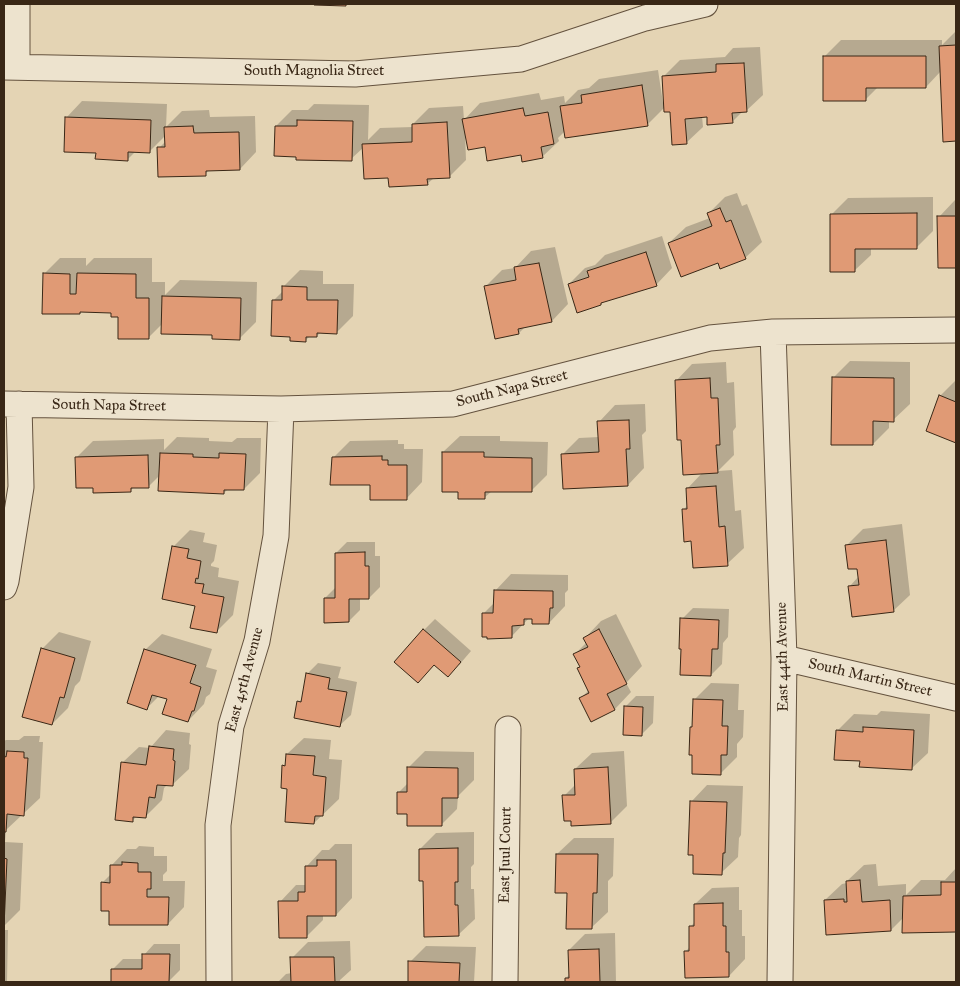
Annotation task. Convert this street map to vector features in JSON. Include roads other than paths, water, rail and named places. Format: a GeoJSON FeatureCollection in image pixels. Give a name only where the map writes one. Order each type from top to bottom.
{"type":"FeatureCollection","features":[{"type":"Feature","properties":{"kind":"street"},"geometry":{"type":"LineString","coordinates":[[10,67],[17,4]]}},
{"type":"Feature","properties":{"kind":"street","name":"South Magnolia Street"},"geometry":{"type":"LineString","coordinates":[[10,67],[355,74],[521,59],[646,18],[705,4]]}},
{"type":"Feature","properties":{"kind":"street","name":"South Napa Street"},"geometry":{"type":"LineString","coordinates":[[11,404],[281,409],[453,404],[710,338],[773,332],[956,330]]}},
{"type":"Feature","properties":{"kind":"street","name":"East 44th Avenue"},"geometry":{"type":"LineString","coordinates":[[773,332],[784,658],[780,982]]}},
{"type":"Feature","properties":{"kind":"street"},"geometry":{"type":"LineString","coordinates":[[4,587],[21,488],[11,404]]}},
{"type":"Feature","properties":{"kind":"street","name":"East 45th Avenue"},"geometry":{"type":"LineString","coordinates":[[219,982],[218,824],[231,726],[257,641],[276,536],[281,409]]}},
{"type":"Feature","properties":{"kind":"street","name":"South Martin Street"},"geometry":{"type":"LineString","coordinates":[[784,658],[956,698]]}},
{"type":"Feature","properties":{"kind":"street","name":"East Juul Court"},"geometry":{"type":"LineString","coordinates":[[505,982],[508,729]]}}]}
